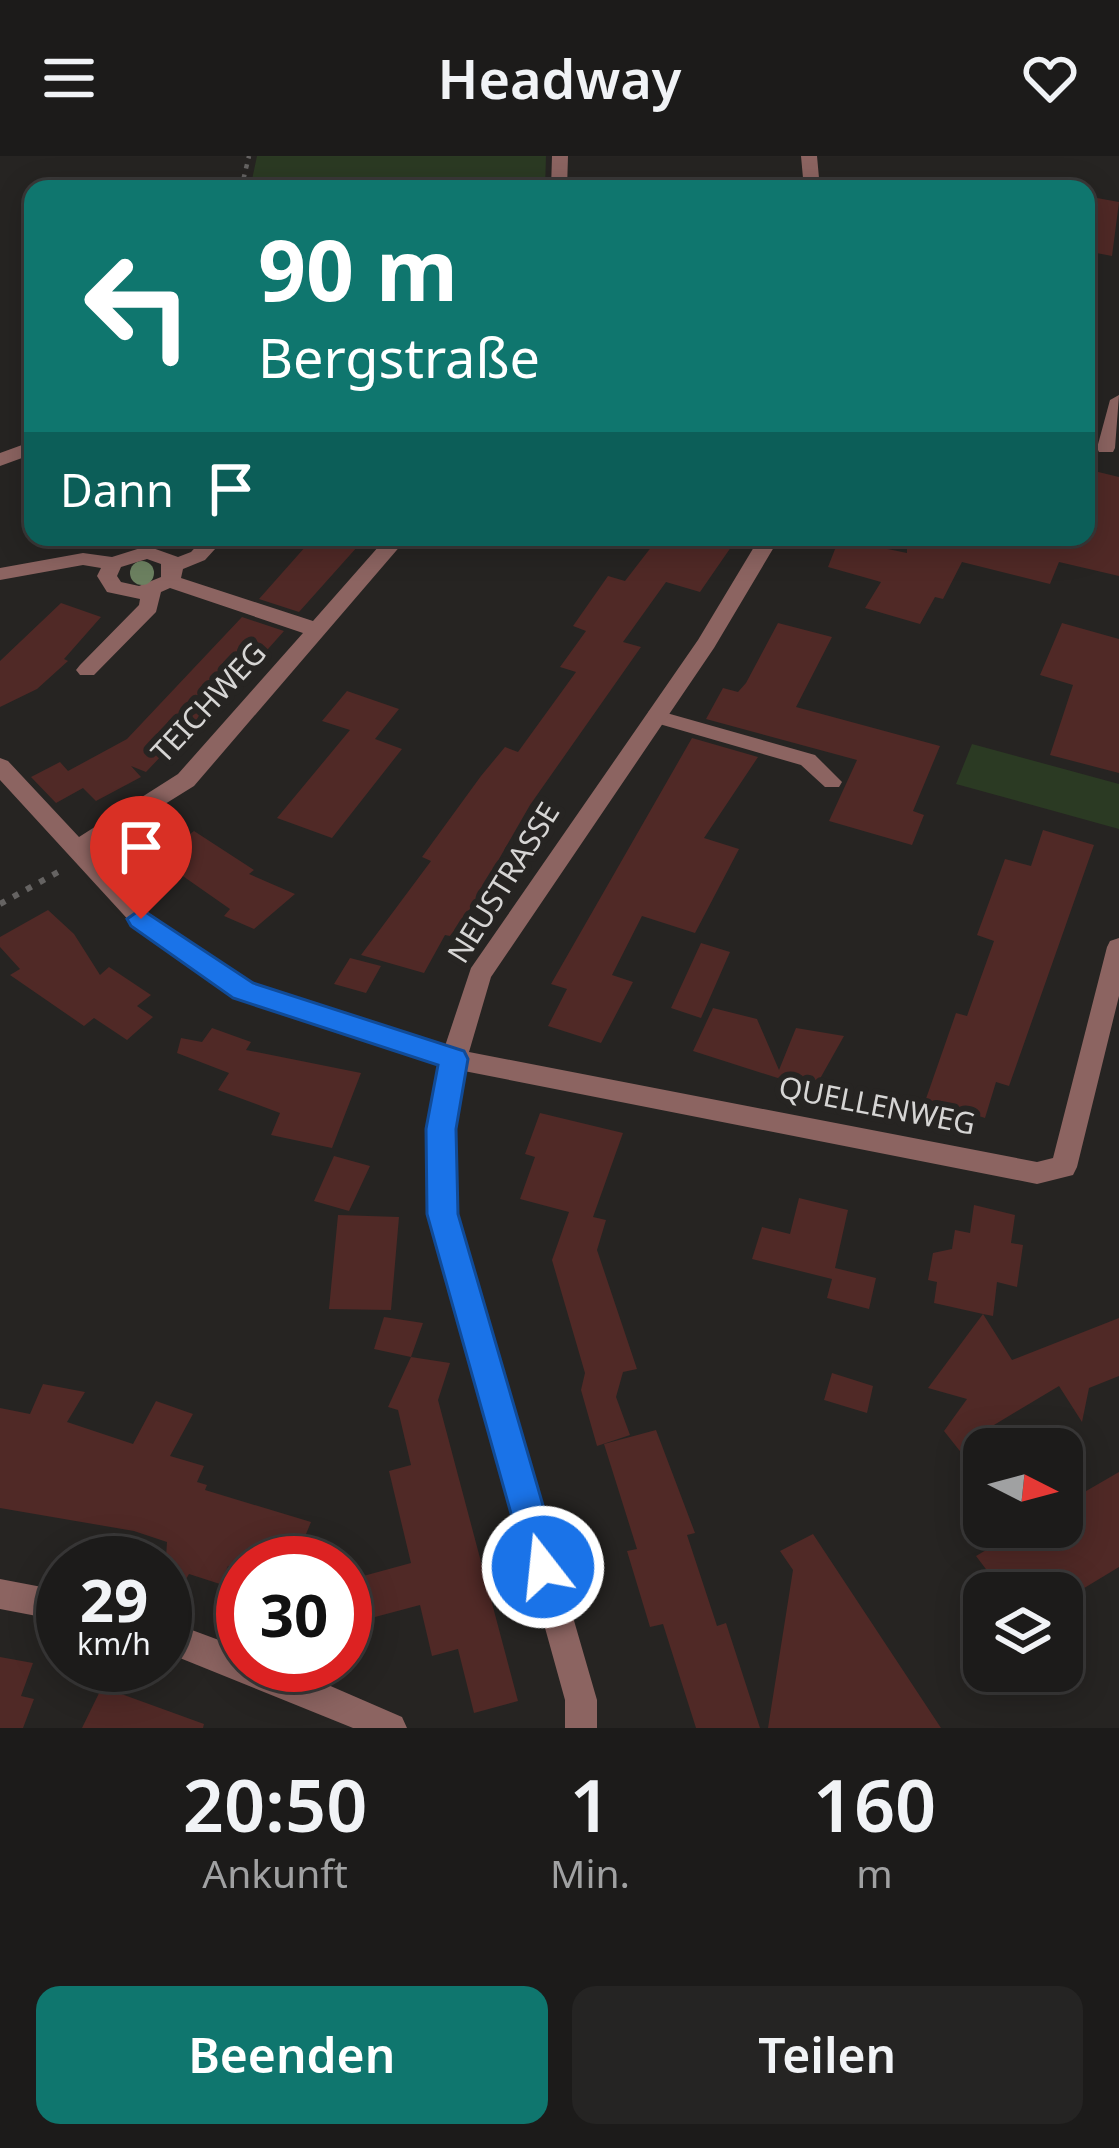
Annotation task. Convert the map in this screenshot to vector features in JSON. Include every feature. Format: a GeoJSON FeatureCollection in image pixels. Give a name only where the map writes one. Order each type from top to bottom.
{"type":"FeatureCollection","features":[{"type":"Feature","properties":{"kind":"street"},"geometry":{"type":"LineString","coordinates":[[1104,448],[1119,400]]}},
{"type":"Feature","properties":{"kind":"street"},"geometry":{"type":"LineString","coordinates":[[86,670],[149,608],[164,579],[207,546]]}},
{"type":"Feature","properties":{"kind":"street","name":"TEICHWEG"},"geometry":{"type":"LineString","coordinates":[[78,848],[186,780],[390,546]]}},
{"type":"Feature","properties":{"kind":"street","name":"NEUSTRASSE"},"geometry":{"type":"LineString","coordinates":[[581,1728],[581,1700],[443,1214],[441,1129],[454,1059],[480,975],[656,716],[764,546]]}},
{"type":"Feature","properties":{"kind":"street","name":"TEICHWEG"},"geometry":{"type":"LineString","coordinates":[[0,574],[83,559],[113,563],[147,552],[164,556],[164,579]]}},
{"type":"Feature","properties":{"kind":"street","name":"TEICHWEG"},"geometry":{"type":"LineString","coordinates":[[113,563],[107,576],[114,587],[164,579],[316,630]]}},
{"type":"Feature","properties":{"kind":"street"},"geometry":{"type":"LineString","coordinates":[[0,766],[141,919],[243,991],[454,1059]]}},
{"type":"Feature","properties":{"kind":"street","name":"QUELLENWEG"},"geometry":{"type":"LineString","coordinates":[[454,1059],[1037,1173],[1064,1167],[1119,947]]}},
{"type":"Feature","properties":{"kind":"street"},"geometry":{"type":"LineString","coordinates":[[0,1594],[36,1601]]}},
{"type":"Feature","properties":{"kind":"street"},"geometry":{"type":"LineString","coordinates":[[307,1692],[392,1728]]}},
{"type":"Feature","properties":{"kind":"lane"},"geometry":{"type":"LineString","coordinates":[[656,716],[808,760],[832,782]]}},
{"type":"Feature","properties":{"kind":"path"},"geometry":{"type":"LineString","coordinates":[[0,904],[60,872],[78,848]]}},
{"type":"Feature","properties":{"kind":"green space"},"geometry":{"type":"Polygon","coordinates":[[[257,156],[546,156],[545,180],[252,180],[257,156]]]}},
{"type":"Feature","properties":{"kind":"green space"},"geometry":{"type":"Polygon","coordinates":[[[972,744],[1119,784],[1119,829],[956,784],[972,744]]]}},
{"type":"Feature","properties":{"kind":"building"},"geometry":{"type":"Polygon","coordinates":[[[1095,198],[1119,202],[1112,256],[1095,253],[1095,198]]]}},
{"type":"Feature","properties":{"kind":"building"},"geometry":{"type":"Polygon","coordinates":[[[1095,471],[1119,477],[1119,576],[1059,562],[1050,584],[962,562],[943,599],[935,597],[920,624],[865,608],[881,582],[828,567],[836,546],[873,546],[907,553],[907,546],[1095,546],[1095,471]]]}},
{"type":"Feature","properties":{"kind":"building"},"geometry":{"type":"Polygon","coordinates":[[[306,546],[358,546],[299,612],[259,599],[306,546]]]}},
{"type":"Feature","properties":{"kind":"building"},"geometry":{"type":"Polygon","coordinates":[[[652,546],[732,546],[700,592],[666,582],[623,642],[641,647],[530,805],[499,859],[505,861],[450,936],[445,935],[424,973],[361,955],[431,861],[422,857],[481,776],[505,747],[518,752],[576,672],[560,667],[586,631],[573,626],[608,576],[625,581],[652,546]]]}},
{"type":"Feature","properties":{"kind":"building"},"geometry":{"type":"Polygon","coordinates":[[[61,603],[101,617],[64,659],[68,661],[37,689],[0,707],[0,661],[61,603]]]}},
{"type":"Feature","properties":{"kind":"building"},"geometry":{"type":"Polygon","coordinates":[[[242,617],[284,631],[189,738],[181,735],[146,772],[131,766],[141,777],[96,801],[83,788],[56,803],[31,777],[60,762],[68,771],[127,739],[242,617]]]}},
{"type":"Feature","properties":{"kind":"building"},"geometry":{"type":"Polygon","coordinates":[[[778,623],[832,637],[796,707],[940,746],[913,811],[924,815],[912,845],[829,821],[857,760],[706,719],[723,688],[738,692],[746,683],[778,623]]]}},
{"type":"Feature","properties":{"kind":"building"},"geometry":{"type":"Polygon","coordinates":[[[1062,623],[1119,639],[1119,773],[1050,755],[1073,685],[1040,675],[1062,623]]]}},
{"type":"Feature","properties":{"kind":"building"},"geometry":{"type":"Polygon","coordinates":[[[347,691],[399,709],[375,739],[402,749],[332,838],[277,818],[350,730],[322,721],[347,691]]]}},
{"type":"Feature","properties":{"kind":"building"},"geometry":{"type":"Polygon","coordinates":[[[692,738],[758,757],[704,838],[739,849],[695,933],[642,916],[612,975],[633,982],[601,1043],[548,1026],[567,989],[551,984],[692,738]]]}},
{"type":"Feature","properties":{"kind":"building"},"geometry":{"type":"Polygon","coordinates":[[[1043,830],[1094,845],[1009,1086],[996,1082],[985,1118],[957,1109],[952,1123],[921,1113],[956,1013],[967,1016],[994,941],[977,935],[1005,859],[1031,866],[1043,830]]]}},
{"type":"Feature","properties":{"kind":"building"},"geometry":{"type":"Polygon","coordinates":[[[194,831],[254,870],[249,874],[295,894],[254,929],[224,916],[230,909],[157,858],[194,831]]]}},
{"type":"Feature","properties":{"kind":"building"},"geometry":{"type":"Polygon","coordinates":[[[48,910],[74,934],[100,975],[109,967],[151,995],[137,1006],[153,1017],[127,1040],[94,1018],[84,1026],[10,975],[20,969],[0,947],[0,937],[48,910]]]}},
{"type":"Feature","properties":{"kind":"building"},"geometry":{"type":"Polygon","coordinates":[[[701,943],[730,952],[701,1018],[671,1008],[701,943]]]}},
{"type":"Feature","properties":{"kind":"building"},"geometry":{"type":"Polygon","coordinates":[[[350,958],[381,966],[366,993],[334,984],[350,958]]]}},
{"type":"Feature","properties":{"kind":"building"},"geometry":{"type":"Polygon","coordinates":[[[713,1008],[757,1019],[779,1070],[796,1028],[844,1036],[817,1084],[782,1076],[784,1080],[693,1051],[713,1008]]]}},
{"type":"Feature","properties":{"kind":"building"},"geometry":{"type":"Polygon","coordinates":[[[212,1028],[251,1042],[246,1050],[361,1073],[332,1148],[271,1135],[280,1113],[218,1090],[229,1073],[177,1053],[181,1038],[202,1042],[212,1028]]]}},
{"type":"Feature","properties":{"kind":"building"},"geometry":{"type":"Polygon","coordinates":[[[540,1113],[623,1133],[593,1217],[606,1220],[597,1250],[637,1369],[623,1372],[616,1397],[630,1435],[597,1446],[581,1390],[585,1373],[552,1260],[569,1212],[520,1199],[535,1157],[525,1154],[540,1113]]]}},
{"type":"Feature","properties":{"kind":"building"},"geometry":{"type":"Polygon","coordinates":[[[334,1156],[370,1166],[349,1211],[314,1201],[334,1156]]]}},
{"type":"Feature","properties":{"kind":"building"},"geometry":{"type":"Polygon","coordinates":[[[799,1198],[848,1210],[835,1268],[876,1278],[869,1309],[827,1298],[832,1279],[752,1259],[762,1227],[790,1234],[799,1198]]]}},
{"type":"Feature","properties":{"kind":"building"},"geometry":{"type":"Polygon","coordinates":[[[974,1205],[1015,1215],[1011,1243],[1023,1245],[1017,1287],[997,1282],[993,1316],[934,1303],[937,1282],[928,1280],[933,1253],[952,1249],[955,1230],[970,1233],[974,1205]]]}},
{"type":"Feature","properties":{"kind":"building"},"geometry":{"type":"Polygon","coordinates":[[[338,1215],[399,1217],[391,1310],[329,1309],[338,1215]]]}},
{"type":"Feature","properties":{"kind":"building"},"geometry":{"type":"Polygon","coordinates":[[[983,1314],[1012,1360],[1119,1318],[1119,1376],[1089,1388],[1082,1422],[1059,1386],[989,1428],[963,1428],[963,1455],[944,1431],[967,1399],[928,1388],[983,1314]]]}},
{"type":"Feature","properties":{"kind":"building"},"geometry":{"type":"Polygon","coordinates":[[[384,1317],[423,1323],[411,1357],[374,1349],[384,1317]]]}},
{"type":"Feature","properties":{"kind":"building"},"geometry":{"type":"Polygon","coordinates":[[[411,1357],[450,1363],[438,1400],[518,1701],[474,1713],[458,1649],[432,1656],[420,1605],[372,1618],[372,1574],[411,1563],[389,1471],[411,1465],[398,1410],[388,1407],[411,1357]]]}},
{"type":"Feature","properties":{"kind":"building"},"geometry":{"type":"Polygon","coordinates":[[[832,1373],[873,1386],[867,1413],[824,1400],[832,1373]]]}},
{"type":"Feature","properties":{"kind":"building"},"geometry":{"type":"Polygon","coordinates":[[[43,1384],[85,1392],[67,1422],[133,1444],[156,1401],[193,1414],[170,1456],[204,1466],[197,1482],[207,1485],[205,1490],[311,1522],[305,1536],[216,1536],[216,1583],[192,1575],[192,1536],[149,1536],[0,1508],[0,1408],[30,1414],[43,1384]]]}},
{"type":"Feature","properties":{"kind":"building"},"geometry":{"type":"Polygon","coordinates":[[[656,1430],[695,1533],[687,1535],[717,1626],[726,1623],[760,1728],[696,1728],[663,1624],[650,1627],[627,1551],[637,1549],[604,1444],[656,1430]]]}},
{"type":"Feature","properties":{"kind":"building"},"geometry":{"type":"Polygon","coordinates":[[[1119,1472],[1119,1567],[1083,1589],[1083,1572],[988,1572],[976,1556],[990,1548],[1083,1548],[1083,1493],[1119,1472]]]}},
{"type":"Feature","properties":{"kind":"building"},"geometry":{"type":"Polygon","coordinates":[[[813,1534],[941,1728],[768,1728],[793,1570],[780,1551],[813,1534]]]}},
{"type":"Feature","properties":{"kind":"building"},"geometry":{"type":"Polygon","coordinates":[[[0,1657],[33,1663],[21,1696],[34,1699],[23,1728],[0,1728],[0,1657]]]}},
{"type":"Feature","properties":{"kind":"building"},"geometry":{"type":"Polygon","coordinates":[[[100,1692],[116,1692],[204,1724],[203,1728],[82,1728],[100,1692]]]}},
{"type":"Feature","properties":{"kind":"route"},"geometry":{"type":"LineString","coordinates":[[141,919],[243,991],[454,1059],[441,1129],[443,1214],[543,1567]]}}]}
